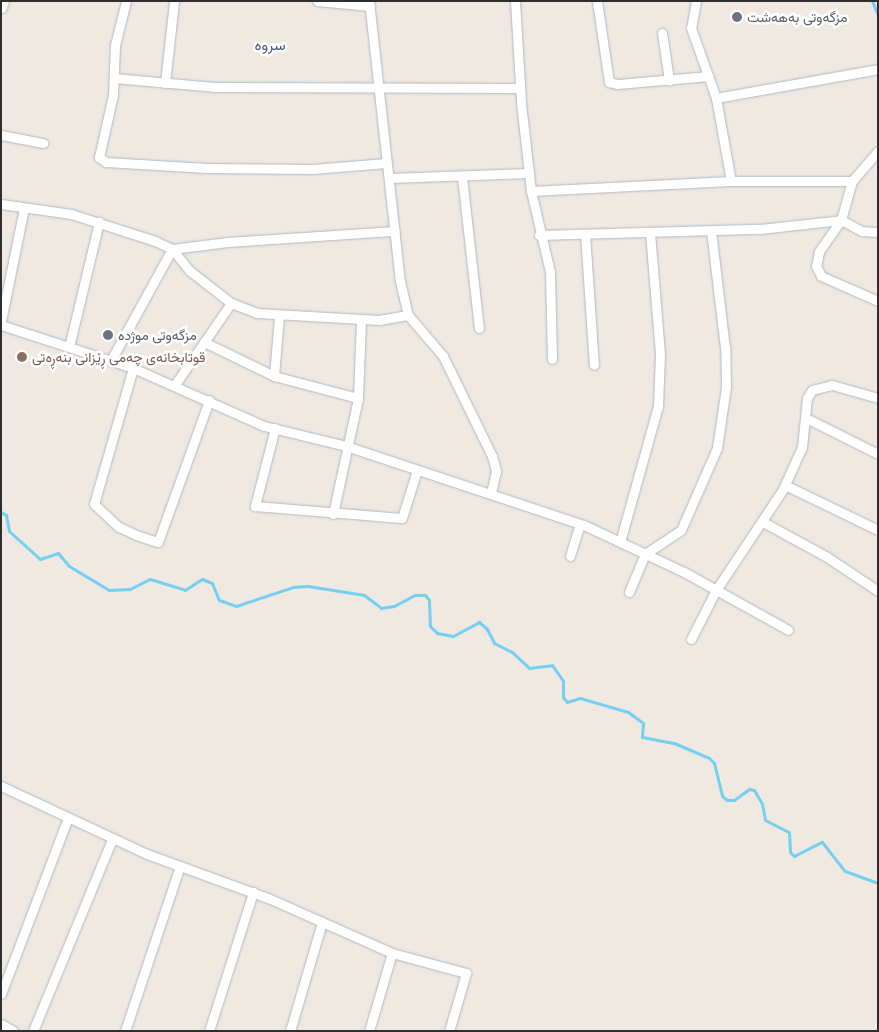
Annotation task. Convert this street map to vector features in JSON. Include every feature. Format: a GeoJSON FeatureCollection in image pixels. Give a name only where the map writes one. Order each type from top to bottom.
{"type":"FeatureCollection","features":[{"type":"Feature","properties":{"kind":"street"},"geometry":{"type":"LineString","coordinates":[[1,7],[3,1]]}},
{"type":"Feature","properties":{"kind":"street"},"geometry":{"type":"LineString","coordinates":[[126,1],[115,45],[113,96],[99,157],[106,162],[207,168],[313,170],[386,163]]}},
{"type":"Feature","properties":{"kind":"street"},"geometry":{"type":"LineString","coordinates":[[164,83],[174,1]]}},
{"type":"Feature","properties":{"kind":"street"},"geometry":{"type":"LineString","coordinates":[[317,1],[370,4],[381,89],[386,163],[408,315],[443,356],[492,456],[496,471],[491,492]]}},
{"type":"Feature","properties":{"kind":"street"},"geometry":{"type":"LineString","coordinates":[[515,1],[520,88],[531,191],[550,272],[552,359]]}},
{"type":"Feature","properties":{"kind":"street"},"geometry":{"type":"LineString","coordinates":[[597,1],[609,82],[669,80],[709,76]]}},
{"type":"Feature","properties":{"kind":"street"},"geometry":{"type":"LineString","coordinates":[[696,1],[691,28],[716,98],[731,181]]}},
{"type":"Feature","properties":{"kind":"street"},"geometry":{"type":"LineString","coordinates":[[662,33],[669,80]]}},
{"type":"Feature","properties":{"kind":"street"},"geometry":{"type":"LineString","coordinates":[[716,98],[878,69]]}},
{"type":"Feature","properties":{"kind":"street"},"geometry":{"type":"LineString","coordinates":[[114,78],[164,83],[381,89],[520,88]]}},
{"type":"Feature","properties":{"kind":"street"},"geometry":{"type":"LineString","coordinates":[[1,135],[43,143]]}},
{"type":"Feature","properties":{"kind":"street"},"geometry":{"type":"LineString","coordinates":[[878,151],[852,181],[841,220],[819,252],[816,266],[821,276],[878,301]]}},
{"type":"Feature","properties":{"kind":"street"},"geometry":{"type":"LineString","coordinates":[[389,178],[462,177],[529,173]]}},
{"type":"Feature","properties":{"kind":"street"},"geometry":{"type":"LineString","coordinates":[[462,177],[479,328]]}},
{"type":"Feature","properties":{"kind":"street"},"geometry":{"type":"LineString","coordinates":[[531,191],[731,181],[852,181]]}},
{"type":"Feature","properties":{"kind":"street"},"geometry":{"type":"LineString","coordinates":[[1,204],[71,214],[99,222],[172,249],[228,242],[395,231]]}},
{"type":"Feature","properties":{"kind":"street"},"geometry":{"type":"LineString","coordinates":[[24,208],[1,323],[133,368],[210,400],[243,417],[275,428],[346,446],[491,492],[584,525],[716,590],[788,630]]}},
{"type":"Feature","properties":{"kind":"street"},"geometry":{"type":"LineString","coordinates":[[540,235],[711,231],[841,220],[862,230],[878,232]]}},
{"type":"Feature","properties":{"kind":"street"},"geometry":{"type":"LineString","coordinates":[[69,347],[99,222]]}},
{"type":"Feature","properties":{"kind":"street"},"geometry":{"type":"LineString","coordinates":[[629,592],[645,554],[681,530],[717,448],[723,423],[725,348],[711,231]]}},
{"type":"Feature","properties":{"kind":"street"},"geometry":{"type":"LineString","coordinates":[[620,542],[658,406],[660,354],[650,233]]}},
{"type":"Feature","properties":{"kind":"street"},"geometry":{"type":"LineString","coordinates":[[585,234],[594,365]]}},
{"type":"Feature","properties":{"kind":"street"},"geometry":{"type":"LineString","coordinates":[[172,249],[190,272],[231,303],[279,316],[379,320],[408,315]]}},
{"type":"Feature","properties":{"kind":"street"},"geometry":{"type":"LineString","coordinates":[[111,360],[172,249]]}},
{"type":"Feature","properties":{"kind":"street"},"geometry":{"type":"LineString","coordinates":[[174,386],[231,303]]}},
{"type":"Feature","properties":{"kind":"street"},"geometry":{"type":"LineString","coordinates":[[274,376],[279,316]]}},
{"type":"Feature","properties":{"kind":"street"},"geometry":{"type":"LineString","coordinates":[[333,514],[346,446],[358,398],[361,319]]}},
{"type":"Feature","properties":{"kind":"street"},"geometry":{"type":"LineString","coordinates":[[204,342],[274,376],[358,398]]}},
{"type":"Feature","properties":{"kind":"street"},"geometry":{"type":"LineString","coordinates":[[133,368],[94,504],[119,527],[136,535],[158,542],[210,400]]}},
{"type":"Feature","properties":{"kind":"street"},"geometry":{"type":"LineString","coordinates":[[691,639],[716,590],[763,522],[785,484],[802,447],[807,398],[818,386],[832,385],[878,398]]}},
{"type":"Feature","properties":{"kind":"street"},"geometry":{"type":"LineString","coordinates":[[806,418],[878,454]]}},
{"type":"Feature","properties":{"kind":"street"},"geometry":{"type":"LineString","coordinates":[[275,428],[255,506],[333,514],[402,518],[417,470]]}},
{"type":"Feature","properties":{"kind":"street"},"geometry":{"type":"LineString","coordinates":[[785,484],[878,530]]}},
{"type":"Feature","properties":{"kind":"street"},"geometry":{"type":"LineString","coordinates":[[763,522],[827,557],[878,592]]}},
{"type":"Feature","properties":{"kind":"street"},"geometry":{"type":"LineString","coordinates":[[570,556],[579,527],[584,525]]}},
{"type":"Feature","properties":{"kind":"street"},"geometry":{"type":"LineString","coordinates":[[1,786],[112,839],[253,892],[392,954],[466,973],[450,1031]]}},
{"type":"Feature","properties":{"kind":"street"},"geometry":{"type":"LineString","coordinates":[[1,994],[68,818]]}},
{"type":"Feature","properties":{"kind":"street"},"geometry":{"type":"LineString","coordinates":[[34,1031],[112,839]]}},
{"type":"Feature","properties":{"kind":"street"},"geometry":{"type":"LineString","coordinates":[[125,1031],[180,866]]}},
{"type":"Feature","properties":{"kind":"street"},"geometry":{"type":"LineString","coordinates":[[209,1031],[253,892]]}},
{"type":"Feature","properties":{"kind":"street"},"geometry":{"type":"LineString","coordinates":[[290,1031],[322,922]]}},
{"type":"Feature","properties":{"kind":"street"},"geometry":{"type":"LineString","coordinates":[[369,1031],[392,954]]}},
{"type":"Feature","properties":{"kind":"street"},"geometry":{"type":"LineString","coordinates":[[1,1024],[13,1031]]}},
{"type":"Feature","properties":{"kind":"waterway"},"geometry":{"type":"LineString","coordinates":[[872,1],[878,15]]}},
{"type":"Feature","properties":{"kind":"waterway"},"geometry":{"type":"LineString","coordinates":[[1,512],[6,515],[9,531],[40,559],[58,553],[69,566],[109,590],[130,589],[150,579],[185,590],[202,579],[212,583],[219,600],[236,606],[293,587],[308,586],[364,595],[381,608],[394,606],[415,595],[425,595],[429,600],[430,626],[437,633],[453,636],[479,622],[487,629],[494,643],[512,652],[529,668],[552,665],[563,681],[563,697],[567,702],[580,698],[628,712],[643,723],[642,737],[674,743],[709,758],[714,763],[722,796],[727,800],[734,800],[749,789],[754,790],[762,804],[765,820],[789,832],[790,852],[794,856],[822,842],[845,871],[878,883]]}},
{"type":"Feature","properties":{"kind":"place","name":"مزگەوتی بەهەشت"},"geometry":{"type":"Point","coordinates":[737,17]}},
{"type":"Feature","properties":{"kind":"place","name":"مزگەوتی موژدە"},"geometry":{"type":"Point","coordinates":[108,335]}},
{"type":"Feature","properties":{"kind":"place","name":"قوتابخانەی چەمی ڕێزانی بنەڕەتی"},"geometry":{"type":"Point","coordinates":[22,357]}},
{"type":"Feature","properties":{"kind":"district","name":"سروە"},"geometry":{"type":"Point","coordinates":[270,45]}}]}
